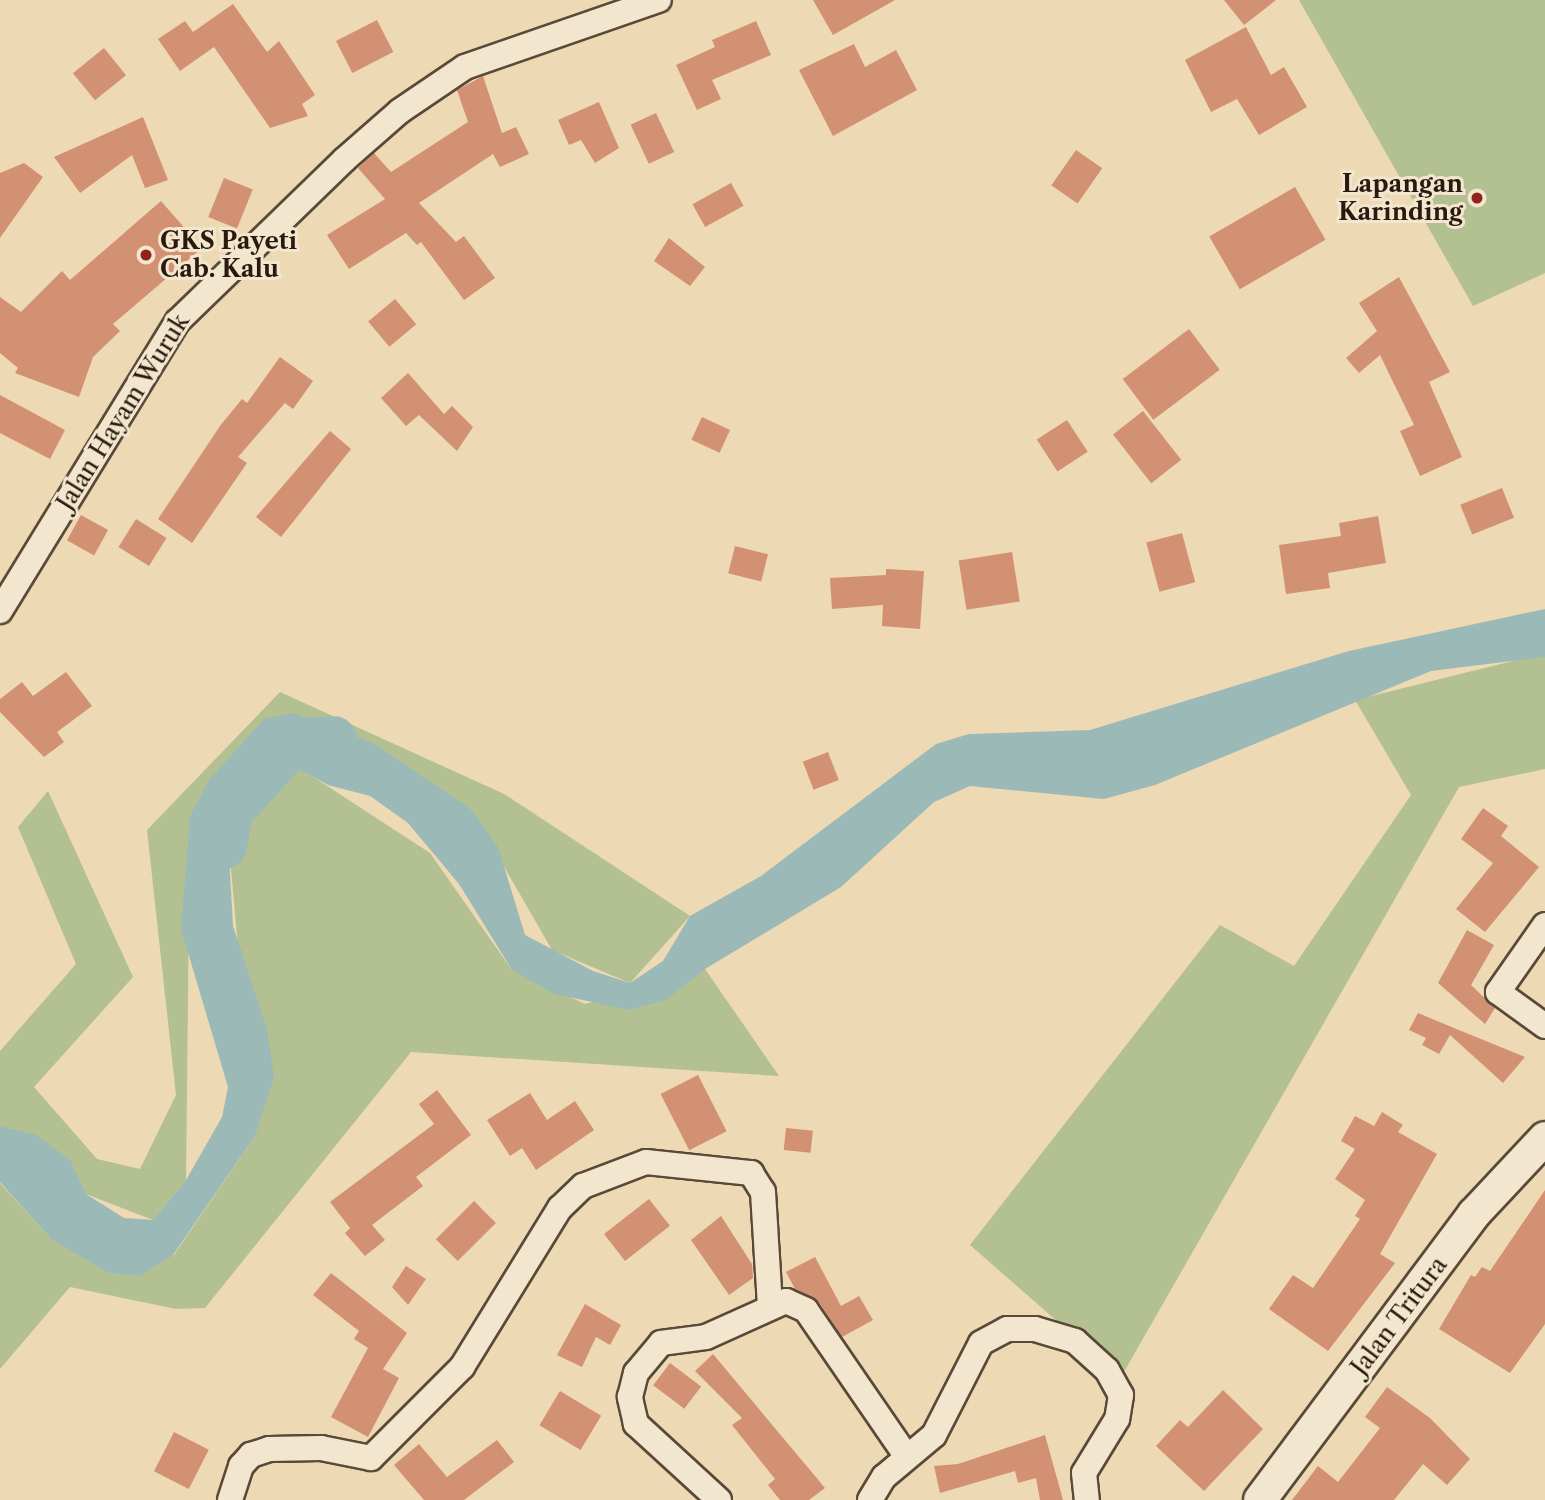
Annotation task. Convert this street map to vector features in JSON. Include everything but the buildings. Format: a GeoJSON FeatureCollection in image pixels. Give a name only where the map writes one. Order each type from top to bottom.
{"type":"FeatureCollection","features":[{"type":"Feature","properties":{"kind":"street","name":"Jalan Hayam Wuruk"},"geometry":{"type":"LineString","coordinates":[[0,611],[177,321],[344,160],[400,111],[465,67],[659,0]]}},
{"type":"Feature","properties":{"kind":"street"},"geometry":{"type":"LineString","coordinates":[[1545,925],[1498,992],[1545,1026]]}},
{"type":"Feature","properties":{"kind":"street","name":"Jalan Tritura"},"geometry":{"type":"LineString","coordinates":[[1260,1500],[1474,1214],[1545,1138]]}},
{"type":"Feature","properties":{"kind":"street"},"geometry":{"type":"LineString","coordinates":[[230,1500],[241,1466],[251,1455],[269,1449],[321,1448],[371,1458],[462,1367],[560,1208],[583,1186],[634,1167],[683,1162],[751,1173],[763,1192],[770,1307]]}},
{"type":"Feature","properties":{"kind":"street"},"geometry":{"type":"LineString","coordinates":[[719,1500],[636,1424],[630,1397],[636,1373],[661,1343],[706,1337],[770,1307],[796,1301],[806,1310],[908,1457]]}},
{"type":"Feature","properties":{"kind":"street"},"geometry":{"type":"LineString","coordinates":[[870,1500],[884,1477],[934,1435],[981,1343],[1007,1329],[1035,1329],[1075,1340],[1107,1370],[1121,1395],[1117,1419],[1084,1473],[1087,1500]]}},
{"type":"Feature","properties":{"kind":"green space","name":"Lapangan Karinding"},"geometry":{"type":"Polygon","coordinates":[[[1299,0],[1545,0],[1545,273],[1473,306],[1299,0]]]}},
{"type":"Feature","properties":{"kind":"green space"},"geometry":{"type":"Polygon","coordinates":[[[1545,653],[1545,769],[1459,787],[1121,1377],[970,1245],[1220,925],[1294,966],[1411,795],[1355,700],[1545,653]]]}},
{"type":"Feature","properties":{"kind":"green space"},"geometry":{"type":"Polygon","coordinates":[[[280,692],[504,794],[690,916],[630,983],[552,950],[471,809],[293,713],[190,816],[186,1180],[153,1220],[86,1194],[0,1127],[0,1051],[76,964],[18,827],[48,791],[133,977],[34,1087],[97,1159],[140,1169],[176,1095],[147,830],[280,692]]]}},
{"type":"Feature","properties":{"kind":"green space"},"geometry":{"type":"Polygon","coordinates":[[[298,767],[430,853],[512,970],[585,1004],[705,969],[779,1076],[411,1052],[205,1308],[176,1309],[70,1287],[0,1369],[0,1183],[51,1239],[174,1255],[255,1136],[228,836],[298,767]]]}},
{"type":"Feature","properties":{"kind":"water"},"geometry":{"type":"Polygon","coordinates":[[[1545,609],[1545,657],[1431,671],[1155,785],[1104,799],[970,786],[934,802],[841,887],[705,969],[666,1000],[629,1010],[555,994],[512,970],[459,884],[408,823],[370,796],[328,785],[275,756],[261,764],[228,836],[233,926],[267,1029],[274,1077],[255,1136],[173,1255],[140,1276],[109,1273],[51,1239],[0,1182],[0,1126],[36,1135],[70,1160],[86,1194],[124,1218],[153,1220],[186,1180],[222,1117],[228,1087],[181,929],[190,816],[209,780],[264,719],[293,713],[373,743],[471,809],[498,847],[525,935],[593,971],[630,983],[663,961],[690,916],[761,876],[936,744],[969,734],[1090,730],[1349,651],[1545,609]]]}},
{"type":"Feature","properties":{"kind":"waterway"},"geometry":{"type":"LineString","coordinates":[[224,846],[230,812],[280,757],[300,741],[334,739]]}},
{"type":"Feature","properties":{"kind":"place","name":"Lapangan Karinding"},"geometry":{"type":"Point","coordinates":[1477,198]}},
{"type":"Feature","properties":{"kind":"place","name":"GKS Payeti Cab. Kalu"},"geometry":{"type":"Point","coordinates":[146,255]}}]}
